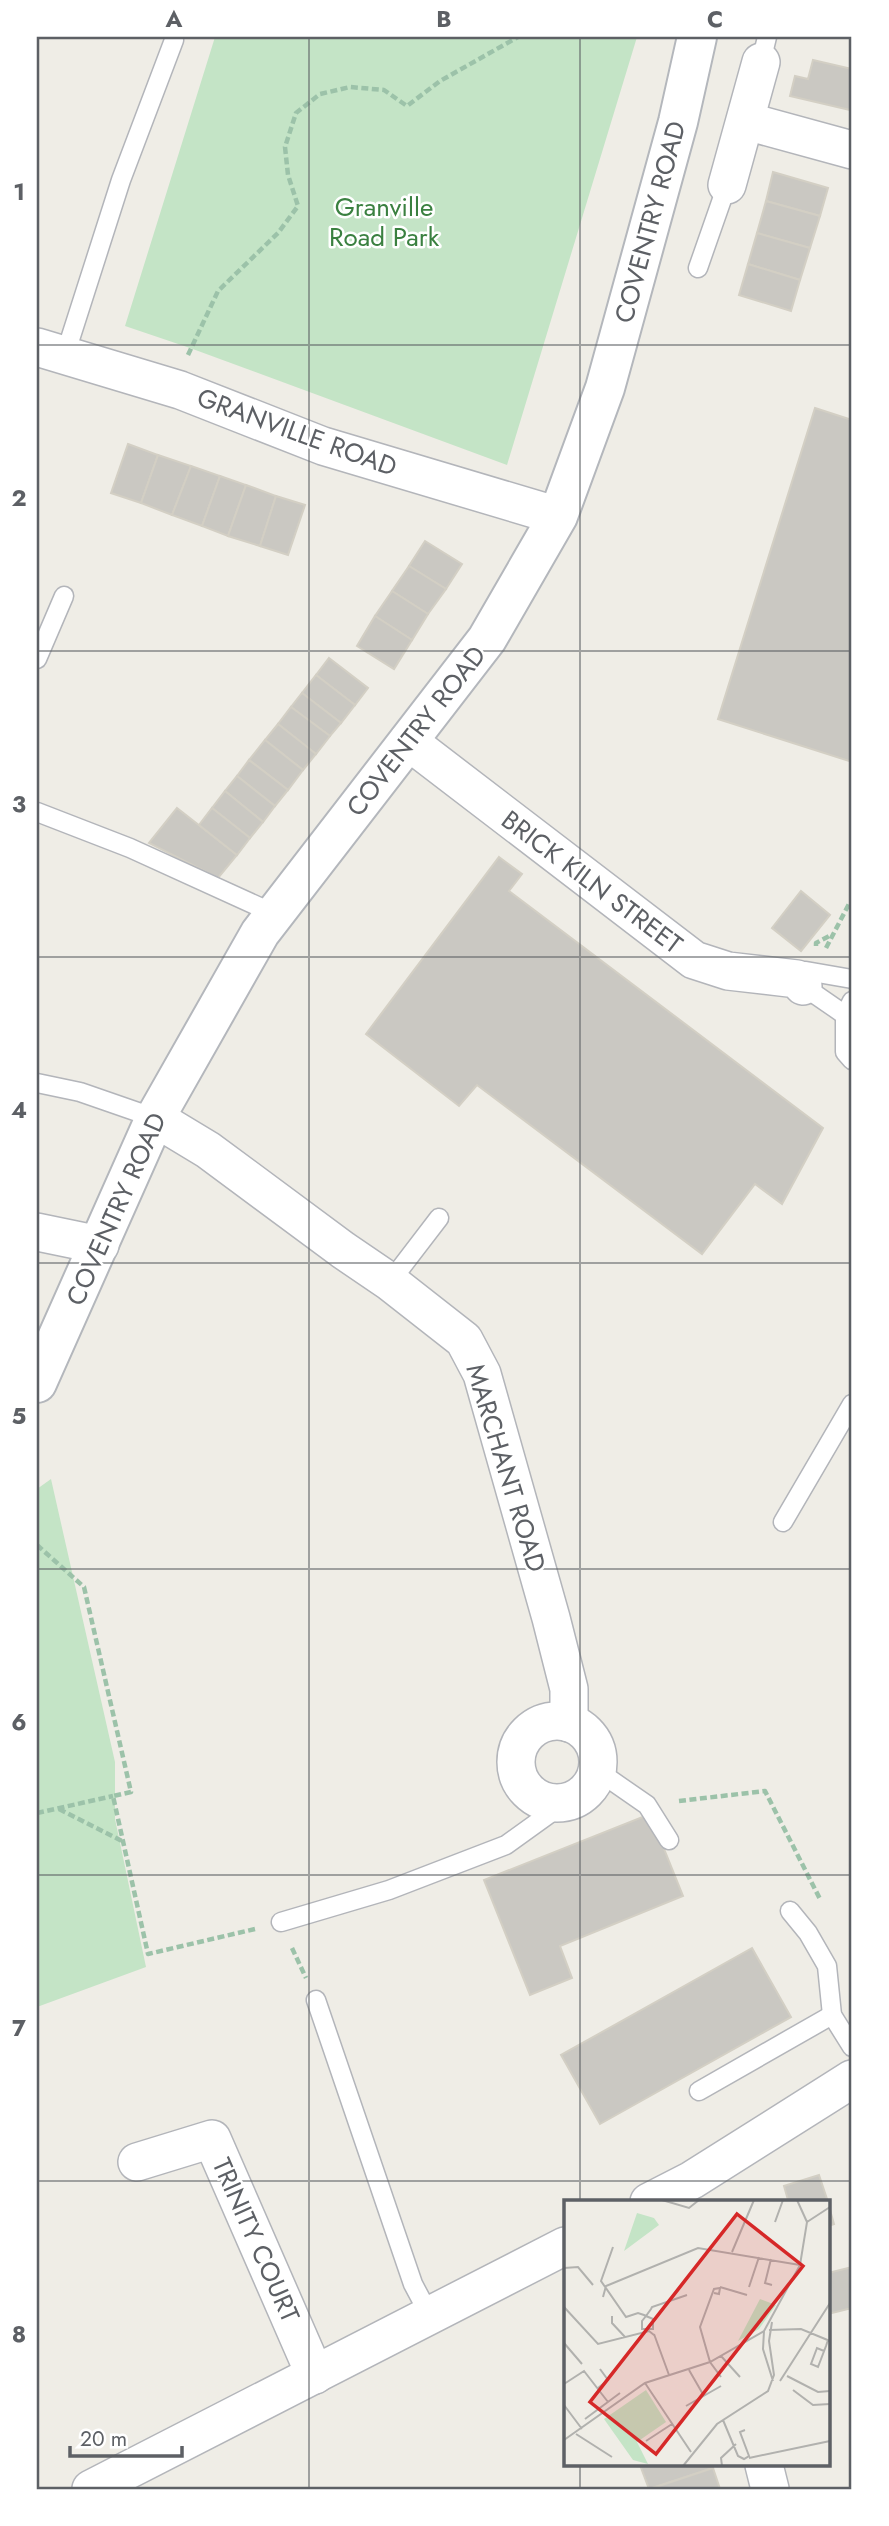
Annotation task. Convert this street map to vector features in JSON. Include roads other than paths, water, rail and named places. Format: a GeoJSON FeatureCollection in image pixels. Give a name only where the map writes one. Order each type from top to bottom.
{"type":"FeatureCollection","features":[{"type":"Feature","properties":{"kind":"main road","name":"COVENTRY ROAD"},"geometry":{"type":"LineString","coordinates":[[37,1383],[155,1118],[260,933],[487,639],[558,516],[606,388],[678,122],[697,37]]}},
{"type":"Feature","properties":{"kind":"street"},"geometry":{"type":"LineString","coordinates":[[727,185],[764,49]]}},
{"type":"Feature","properties":{"kind":"street"},"geometry":{"type":"LineString","coordinates":[[746,121],[852,150]]}},
{"type":"Feature","properties":{"kind":"street","name":"GRANVILLE ROAD"},"geometry":{"type":"LineString","coordinates":[[51,351],[180,390],[323,446],[558,516]]}},
{"type":"Feature","properties":{"kind":"street","name":"BRICK KILN STREET"},"geometry":{"type":"LineString","coordinates":[[408,741],[694,960],[728,971],[802,978]]}},
{"type":"Feature","properties":{"kind":"street","name":"MARCHANT ROAD"},"geometry":{"type":"LineString","coordinates":[[155,1118],[228,1164],[390,1282],[464,1340],[482,1374],[551,1618],[569,1689],[569,1723]]}},
{"type":"Feature","properties":{"kind":"street"},"geometry":{"type":"LineString","coordinates":[[37,1232],[100,1245]]}},
{"type":"Feature","properties":{"kind":"street"},"geometry":{"type":"LineString","coordinates":[[543,1723],[569,1723],[582,1728],[592,1740],[599,1756],[598,1770],[593,1784],[583,1795],[563,1804],[549,1803],[531,1795],[522,1784],[516,1763],[518,1749],[531,1730],[543,1723]]}},
{"type":"Feature","properties":{"kind":"street"},"geometry":{"type":"LineString","coordinates":[[657,2200],[695,2191],[852,2079]]}},
{"type":"Feature","properties":{"kind":"street","name":"TRINITY COURT"},"geometry":{"type":"LineString","coordinates":[[137,2162],[212,2139],[315,2375]]}},
{"type":"Feature","properties":{"kind":"street"},"geometry":{"type":"LineString","coordinates":[[91,2489],[564,2247]]}},
{"type":"Feature","properties":{"kind":"street"},"geometry":{"type":"LineString","coordinates":[[764,2466],[770,2489]]}},
{"type":"Feature","properties":{"kind":"lane"},"geometry":{"type":"LineString","coordinates":[[51,351],[121,180],[174,40]]}},
{"type":"Feature","properties":{"kind":"lane"},"geometry":{"type":"LineString","coordinates":[[698,268],[727,185]]}},
{"type":"Feature","properties":{"kind":"lane"},"geometry":{"type":"LineString","coordinates":[[37,659],[64,596]]}},
{"type":"Feature","properties":{"kind":"lane"},"geometry":{"type":"LineString","coordinates":[[37,813],[130,848],[275,914]]}},
{"type":"Feature","properties":{"kind":"lane"},"geometry":{"type":"LineString","coordinates":[[802,978],[852,979]]}},
{"type":"Feature","properties":{"kind":"lane"},"geometry":{"type":"LineString","coordinates":[[802,978],[848,1008],[845,1052],[852,1060]]}},
{"type":"Feature","properties":{"kind":"lane"},"geometry":{"type":"LineString","coordinates":[[37,1083],[80,1092],[155,1118]]}},
{"type":"Feature","properties":{"kind":"lane"},"geometry":{"type":"LineString","coordinates":[[390,1282],[439,1218]]}},
{"type":"Feature","properties":{"kind":"lane"},"geometry":{"type":"LineString","coordinates":[[783,1522],[852,1404]]}},
{"type":"Feature","properties":{"kind":"lane"},"geometry":{"type":"LineString","coordinates":[[598,1770],[646,1805],[669,1840]]}},
{"type":"Feature","properties":{"kind":"lane"},"geometry":{"type":"LineString","coordinates":[[281,1922],[389,1889],[506,1846],[563,1804]]}},
{"type":"Feature","properties":{"kind":"lane"},"geometry":{"type":"LineString","coordinates":[[790,1911],[808,1933],[827,1966],[832,2015],[852,2047]]}},
{"type":"Feature","properties":{"kind":"lane"},"geometry":{"type":"LineString","coordinates":[[316,2000],[413,2284],[430,2316]]}},
{"type":"Feature","properties":{"kind":"lane"},"geometry":{"type":"LineString","coordinates":[[699,2091],[832,2015]]}},
{"type":"Feature","properties":{"kind":"park label","name":"Granville Road Park"},"geometry":{"type":"Point","coordinates":[384,222]}}]}
